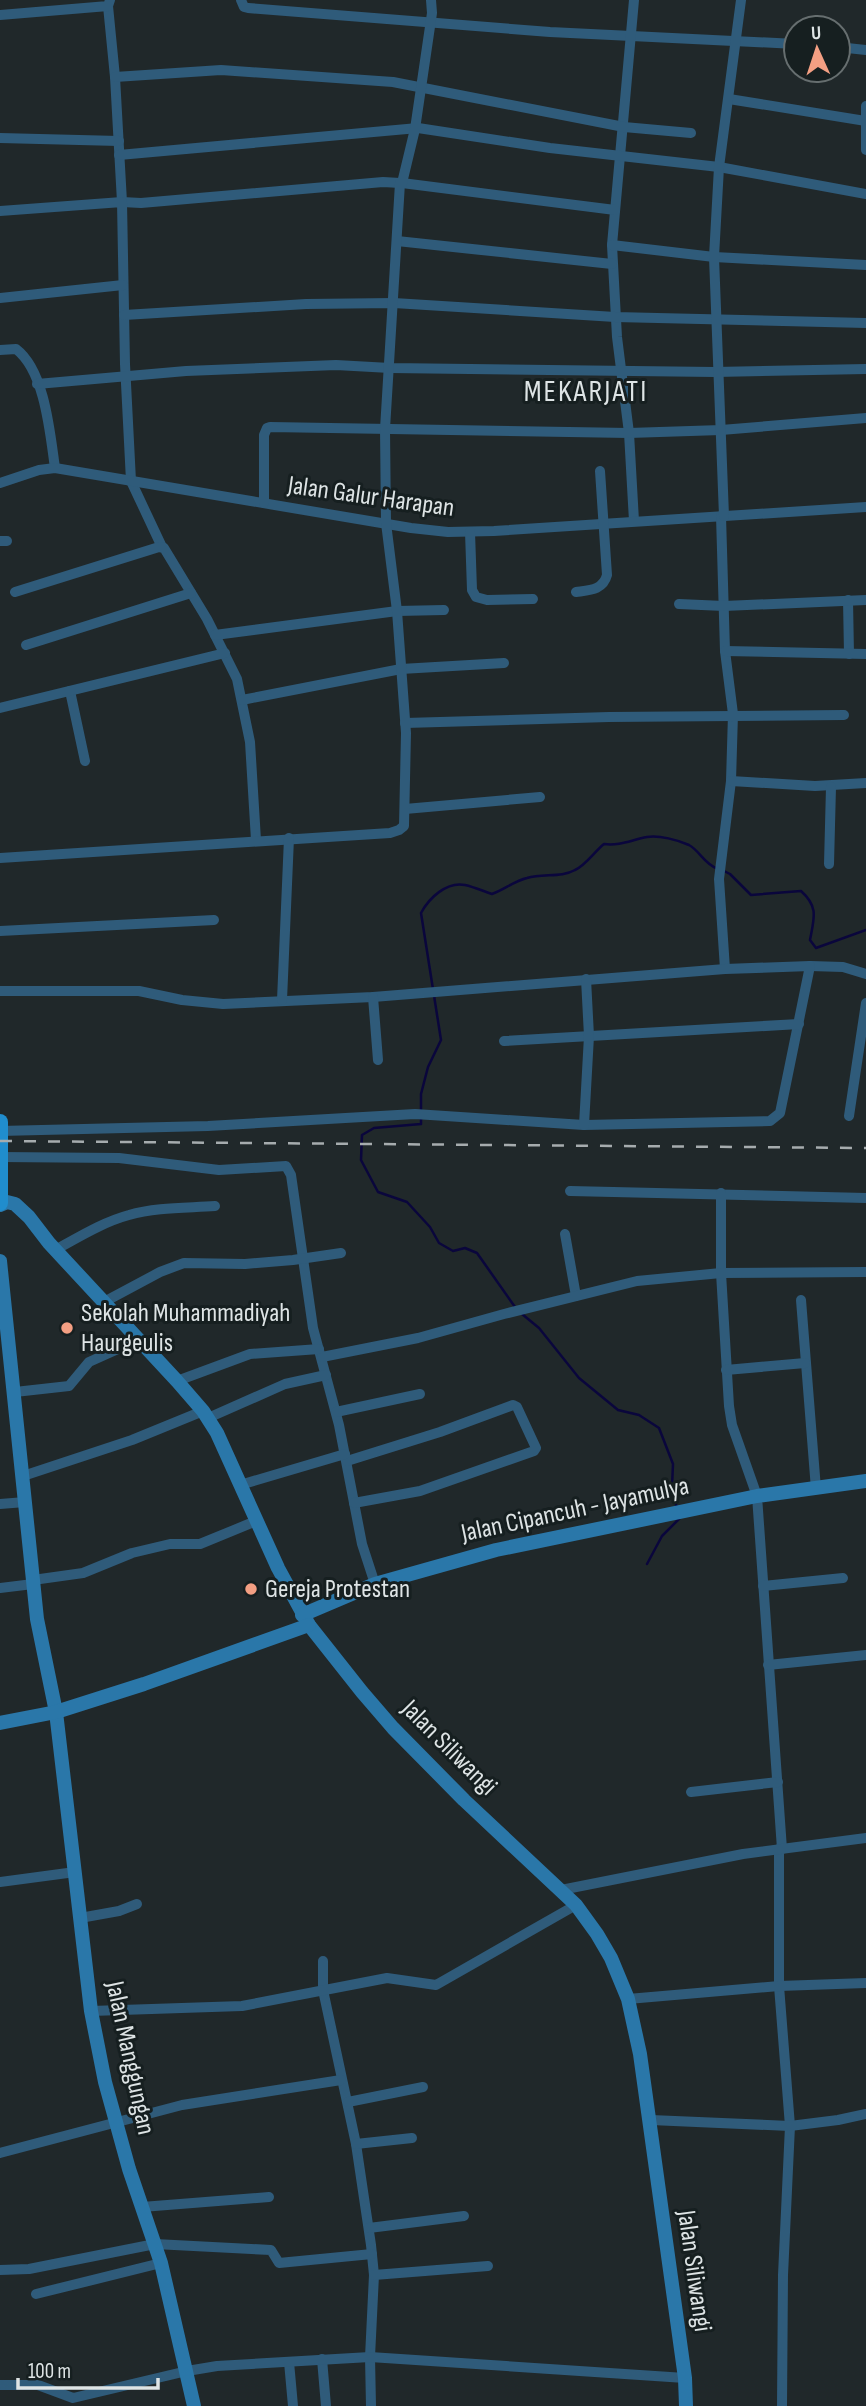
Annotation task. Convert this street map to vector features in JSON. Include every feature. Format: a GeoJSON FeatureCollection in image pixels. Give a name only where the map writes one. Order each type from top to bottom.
{"type":"FeatureCollection","features":[{"type":"Feature","properties":{"kind":"main road"},"geometry":{"type":"LineString","coordinates":[[0,1122],[0,1204]]}},
{"type":"Feature","properties":{"kind":"street"},"geometry":{"type":"LineString","coordinates":[[241,0],[244,7],[248,8],[550,32],[782,43]]}},
{"type":"Feature","properties":{"kind":"street"},"geometry":{"type":"LineString","coordinates":[[0,858],[390,833],[404,826],[405,723],[397,611],[386,523],[385,429],[401,183],[415,129],[431,0]]}},
{"type":"Feature","properties":{"kind":"street"},"geometry":{"type":"LineString","coordinates":[[634,0],[612,245],[615,317],[629,433],[634,521]]}},
{"type":"Feature","properties":{"kind":"street"},"geometry":{"type":"LineString","coordinates":[[725,969],[719,879],[731,780],[733,715],[725,652],[721,430],[714,257],[719,167],[741,0]]}},
{"type":"Feature","properties":{"kind":"street"},"geometry":{"type":"LineString","coordinates":[[0,15],[109,3],[122,202],[125,376],[131,481],[162,547],[232,667],[242,700],[253,767],[256,840]]}},
{"type":"Feature","properties":{"kind":"street"},"geometry":{"type":"LineString","coordinates":[[115,77],[221,70],[421,86],[624,127],[691,133]]}},
{"type":"Feature","properties":{"kind":"street"},"geometry":{"type":"LineString","coordinates":[[729,99],[866,121]]}},
{"type":"Feature","properties":{"kind":"street"},"geometry":{"type":"LineString","coordinates":[[866,106],[866,150]]}},
{"type":"Feature","properties":{"kind":"street"},"geometry":{"type":"LineString","coordinates":[[119,155],[424,128],[550,148],[719,167],[866,194]]}},
{"type":"Feature","properties":{"kind":"street"},"geometry":{"type":"LineString","coordinates":[[0,138],[119,141]]}},
{"type":"Feature","properties":{"kind":"street"},"geometry":{"type":"LineString","coordinates":[[0,211],[141,203],[383,183],[615,210]]}},
{"type":"Feature","properties":{"kind":"street"},"geometry":{"type":"LineString","coordinates":[[397,241],[612,264]]}},
{"type":"Feature","properties":{"kind":"street"},"geometry":{"type":"LineString","coordinates":[[612,245],[714,257],[866,265]]}},
{"type":"Feature","properties":{"kind":"street"},"geometry":{"type":"LineString","coordinates":[[0,298],[123,285]]}},
{"type":"Feature","properties":{"kind":"street"},"geometry":{"type":"LineString","coordinates":[[124,315],[306,304],[394,303],[615,317],[866,323]]}},
{"type":"Feature","properties":{"kind":"street"},"geometry":{"type":"LineString","coordinates":[[0,350],[16,349],[31,365],[48,424],[55,468]]}},
{"type":"Feature","properties":{"kind":"street"},"geometry":{"type":"LineString","coordinates":[[37,384],[186,371],[335,365],[719,372],[866,369]]}},
{"type":"Feature","properties":{"kind":"street"},"geometry":{"type":"LineString","coordinates":[[264,503],[264,435],[267,428],[629,433],[721,430],[866,418]]}},
{"type":"Feature","properties":{"kind":"street","name":"Jalan Galur Harapan"},"geometry":{"type":"LineString","coordinates":[[0,483],[38,470],[55,468],[430,531],[470,532],[866,507]]}},
{"type":"Feature","properties":{"kind":"street"},"geometry":{"type":"LineString","coordinates":[[576,592],[598,588],[606,580],[600,471]]}},
{"type":"Feature","properties":{"kind":"street"},"geometry":{"type":"LineString","coordinates":[[470,532],[472,590],[476,597],[487,600],[533,599]]}},
{"type":"Feature","properties":{"kind":"street"},"geometry":{"type":"LineString","coordinates":[[15,592],[162,547]]}},
{"type":"Feature","properties":{"kind":"street"},"geometry":{"type":"LineString","coordinates":[[26,645],[191,593]]}},
{"type":"Feature","properties":{"kind":"street"},"geometry":{"type":"LineString","coordinates":[[848,600],[849,654]]}},
{"type":"Feature","properties":{"kind":"street"},"geometry":{"type":"LineString","coordinates":[[678,604],[724,606],[866,600]]}},
{"type":"Feature","properties":{"kind":"street"},"geometry":{"type":"LineString","coordinates":[[215,635],[397,611],[444,610]]}},
{"type":"Feature","properties":{"kind":"street"},"geometry":{"type":"LineString","coordinates":[[725,652],[866,654]]}},
{"type":"Feature","properties":{"kind":"street"},"geometry":{"type":"LineString","coordinates":[[0,708],[225,653]]}},
{"type":"Feature","properties":{"kind":"street"},"geometry":{"type":"LineString","coordinates":[[242,700],[401,669],[503,663]]}},
{"type":"Feature","properties":{"kind":"street"},"geometry":{"type":"LineString","coordinates":[[70,691],[85,761]]}},
{"type":"Feature","properties":{"kind":"street"},"geometry":{"type":"LineString","coordinates":[[405,723],[844,715]]}},
{"type":"Feature","properties":{"kind":"street"},"geometry":{"type":"LineString","coordinates":[[731,780],[831,786],[866,783]]}},
{"type":"Feature","properties":{"kind":"street"},"geometry":{"type":"LineString","coordinates":[[829,864],[831,786]]}},
{"type":"Feature","properties":{"kind":"street"},"geometry":{"type":"LineString","coordinates":[[405,808],[540,797]]}},
{"type":"Feature","properties":{"kind":"street"},"geometry":{"type":"LineString","coordinates":[[282,1000],[289,838]]}},
{"type":"Feature","properties":{"kind":"street"},"geometry":{"type":"LineString","coordinates":[[0,931],[214,920]]}},
{"type":"Feature","properties":{"kind":"street"},"geometry":{"type":"LineString","coordinates":[[0,1130],[285,1123],[421,1114],[584,1125],[770,1121],[780,1113],[810,966]]}},
{"type":"Feature","properties":{"kind":"street"},"geometry":{"type":"LineString","coordinates":[[0,990],[139,991],[182,1000],[215,1003],[373,997],[725,969],[843,967],[866,974]]}},
{"type":"Feature","properties":{"kind":"street"},"geometry":{"type":"LineString","coordinates":[[584,1125],[589,1036],[586,979]]}},
{"type":"Feature","properties":{"kind":"street"},"geometry":{"type":"LineString","coordinates":[[373,997],[379,1060]]}},
{"type":"Feature","properties":{"kind":"street"},"geometry":{"type":"LineString","coordinates":[[849,1116],[866,1003]]}},
{"type":"Feature","properties":{"kind":"street"},"geometry":{"type":"LineString","coordinates":[[504,1041],[799,1024]]}},
{"type":"Feature","properties":{"kind":"street"},"geometry":{"type":"LineString","coordinates":[[0,1157],[119,1158],[219,1170],[286,1166],[291,1175],[301,1259],[321,1353],[346,1457],[362,1544],[375,1584]]}},
{"type":"Feature","properties":{"kind":"street"},"geometry":{"type":"LineString","coordinates":[[570,1191],[866,1198]]}},
{"type":"Feature","properties":{"kind":"street"},"geometry":{"type":"LineString","coordinates":[[721,1193],[721,1273],[726,1370],[732,1425],[757,1496],[778,1782],[779,1986],[790,2126],[783,2275],[782,2406]]}},
{"type":"Feature","properties":{"kind":"street","name":"Jalan Siliwangi"},"geometry":{"type":"LineString","coordinates":[[0,1204],[15,1204],[23,1212],[205,1415],[217,1433],[256,1521],[305,1620],[393,1728],[464,1800],[576,1905],[611,1958],[628,1999],[640,2054],[685,2378],[686,2406]]}},
{"type":"Feature","properties":{"kind":"street"},"geometry":{"type":"LineString","coordinates":[[55,1250],[107,1223],[132,1214],[215,1206]]}},
{"type":"Feature","properties":{"kind":"street"},"geometry":{"type":"LineString","coordinates":[[565,1234],[576,1296]]}},
{"type":"Feature","properties":{"kind":"street"},"geometry":{"type":"LineString","coordinates":[[104,1302],[160,1272],[184,1263],[245,1264],[341,1253]]}},
{"type":"Feature","properties":{"kind":"street","name":"Jalan Manggungan"},"geometry":{"type":"LineString","coordinates":[[0,1261],[10,1388],[23,1476],[39,1632],[56,1712],[91,2011],[102,2069],[116,2121],[161,2263],[194,2406]]}},
{"type":"Feature","properties":{"kind":"street"},"geometry":{"type":"LineString","coordinates":[[177,1381],[250,1354],[321,1353],[418,1338],[525,1308],[638,1281],[721,1273],[866,1272]]}},
{"type":"Feature","properties":{"kind":"street"},"geometry":{"type":"LineString","coordinates":[[801,1300],[816,1489]]}},
{"type":"Feature","properties":{"kind":"street"},"geometry":{"type":"LineString","coordinates":[[10,1388],[69,1386],[89,1362],[138,1340]]}},
{"type":"Feature","properties":{"kind":"street"},"geometry":{"type":"LineString","coordinates":[[726,1370],[805,1363]]}},
{"type":"Feature","properties":{"kind":"street"},"geometry":{"type":"LineString","coordinates":[[23,1476],[205,1415],[285,1384],[326,1376]]}},
{"type":"Feature","properties":{"kind":"street"},"geometry":{"type":"LineString","coordinates":[[336,1412],[420,1394]]}},
{"type":"Feature","properties":{"kind":"street"},"geometry":{"type":"LineString","coordinates":[[240,1485],[440,1432],[513,1405],[517,1407],[536,1448],[534,1451],[420,1491],[354,1503]]}},
{"type":"Feature","properties":{"kind":"street","name":"Jalan Cipancuh - Jayamulya"},"geometry":{"type":"LineString","coordinates":[[0,1723],[56,1712],[144,1684],[305,1620],[375,1584],[496,1550],[757,1496],[866,1481]]}},
{"type":"Feature","properties":{"kind":"street"},"geometry":{"type":"LineString","coordinates":[[0,1504],[25,1502]]}},
{"type":"Feature","properties":{"kind":"street"},"geometry":{"type":"LineString","coordinates":[[0,1588],[83,1573],[132,1553],[170,1544],[200,1544],[256,1521]]}},
{"type":"Feature","properties":{"kind":"street"},"geometry":{"type":"LineString","coordinates":[[763,1586],[843,1578]]}},
{"type":"Feature","properties":{"kind":"street"},"geometry":{"type":"LineString","coordinates":[[768,1665],[866,1655]]}},
{"type":"Feature","properties":{"kind":"street"},"geometry":{"type":"LineString","coordinates":[[691,1792],[778,1782]]}},
{"type":"Feature","properties":{"kind":"street"},"geometry":{"type":"LineString","coordinates":[[561,1890],[586,1883],[780,1849],[866,1838]]}},
{"type":"Feature","properties":{"kind":"street"},"geometry":{"type":"LineString","coordinates":[[0,1882],[75,1872]]}},
{"type":"Feature","properties":{"kind":"street"},"geometry":{"type":"LineString","coordinates":[[80,1918],[119,1911],[137,1904]]}},
{"type":"Feature","properties":{"kind":"street"},"geometry":{"type":"LineString","coordinates":[[91,2011],[242,2006],[387,1978],[436,1985],[576,1905]]}},
{"type":"Feature","properties":{"kind":"street"},"geometry":{"type":"LineString","coordinates":[[323,1961],[323,1990],[356,2144],[372,2254],[374,2275],[370,2357],[371,2406]]}},
{"type":"Feature","properties":{"kind":"street"},"geometry":{"type":"LineString","coordinates":[[628,1999],[779,1986],[866,1983]]}},
{"type":"Feature","properties":{"kind":"street"},"geometry":{"type":"LineString","coordinates":[[0,2152],[182,2105],[341,2080]]}},
{"type":"Feature","properties":{"kind":"street"},"geometry":{"type":"LineString","coordinates":[[348,2102],[423,2087]]}},
{"type":"Feature","properties":{"kind":"street"},"geometry":{"type":"LineString","coordinates":[[651,2120],[790,2126],[866,2114]]}},
{"type":"Feature","properties":{"kind":"street"},"geometry":{"type":"LineString","coordinates":[[356,2144],[412,2138]]}},
{"type":"Feature","properties":{"kind":"street"},"geometry":{"type":"LineString","coordinates":[[142,2207],[269,2197]]}},
{"type":"Feature","properties":{"kind":"street"},"geometry":{"type":"LineString","coordinates":[[369,2228],[464,2216]]}},
{"type":"Feature","properties":{"kind":"street"},"geometry":{"type":"LineString","coordinates":[[0,2270],[29,2269],[155,2244],[272,2250],[279,2263],[372,2254]]}},
{"type":"Feature","properties":{"kind":"street"},"geometry":{"type":"LineString","coordinates":[[36,2294],[161,2263]]}},
{"type":"Feature","properties":{"kind":"street"},"geometry":{"type":"LineString","coordinates":[[374,2275],[488,2266]]}},
{"type":"Feature","properties":{"kind":"street"},"geometry":{"type":"LineString","coordinates":[[0,2385],[43,2386],[73,2398],[218,2366],[370,2357],[685,2378]]}},
{"type":"Feature","properties":{"kind":"street"},"geometry":{"type":"LineString","coordinates":[[322,2359],[326,2406]]}},
{"type":"Feature","properties":{"kind":"street"},"geometry":{"type":"LineString","coordinates":[[289,2362],[293,2406]]}},
{"type":"Feature","properties":{"kind":"waterway"},"geometry":{"type":"LineString","coordinates":[[421,1112],[421,1094],[428,1067],[441,1040],[421,913],[439,892],[458,884],[492,894],[527,878],[558,875],[579,868],[604,844],[652,837],[668,838],[689,845],[718,869]]}},
{"type":"Feature","properties":{"kind":"waterway"},"geometry":{"type":"LineString","coordinates":[[724,871],[751,895],[801,891],[813,908],[810,940],[816,948],[866,930]]}},
{"type":"Feature","properties":{"kind":"waterway"},"geometry":{"type":"LineString","coordinates":[[421,1118],[421,1124],[374,1128],[362,1135],[361,1160],[378,1192],[407,1202],[430,1227],[439,1243],[453,1251],[465,1248],[477,1253],[515,1307]]}},
{"type":"Feature","properties":{"kind":"waterway"},"geometry":{"type":"LineString","coordinates":[[522,1314],[539,1328],[579,1378],[618,1410],[639,1415],[659,1428],[673,1464],[672,1487],[677,1509]]}},
{"type":"Feature","properties":{"kind":"waterway"},"geometry":{"type":"LineString","coordinates":[[647,1564],[662,1536],[679,1519]]}},
{"type":"Feature","properties":{"kind":"railway"},"geometry":{"type":"LineString","coordinates":[[0,1141],[866,1148]]}},
{"type":"Feature","properties":{"kind":"place","name":"Sekolah Muhammadiyah Haurgeulis"},"geometry":{"type":"Point","coordinates":[67,1328]}},
{"type":"Feature","properties":{"kind":"place","name":"Gereja Protestan"},"geometry":{"type":"Point","coordinates":[251,1589]}},
{"type":"Feature","properties":{"kind":"district","name":"MEKARJATI"},"geometry":{"type":"Point","coordinates":[586,392]}}]}
